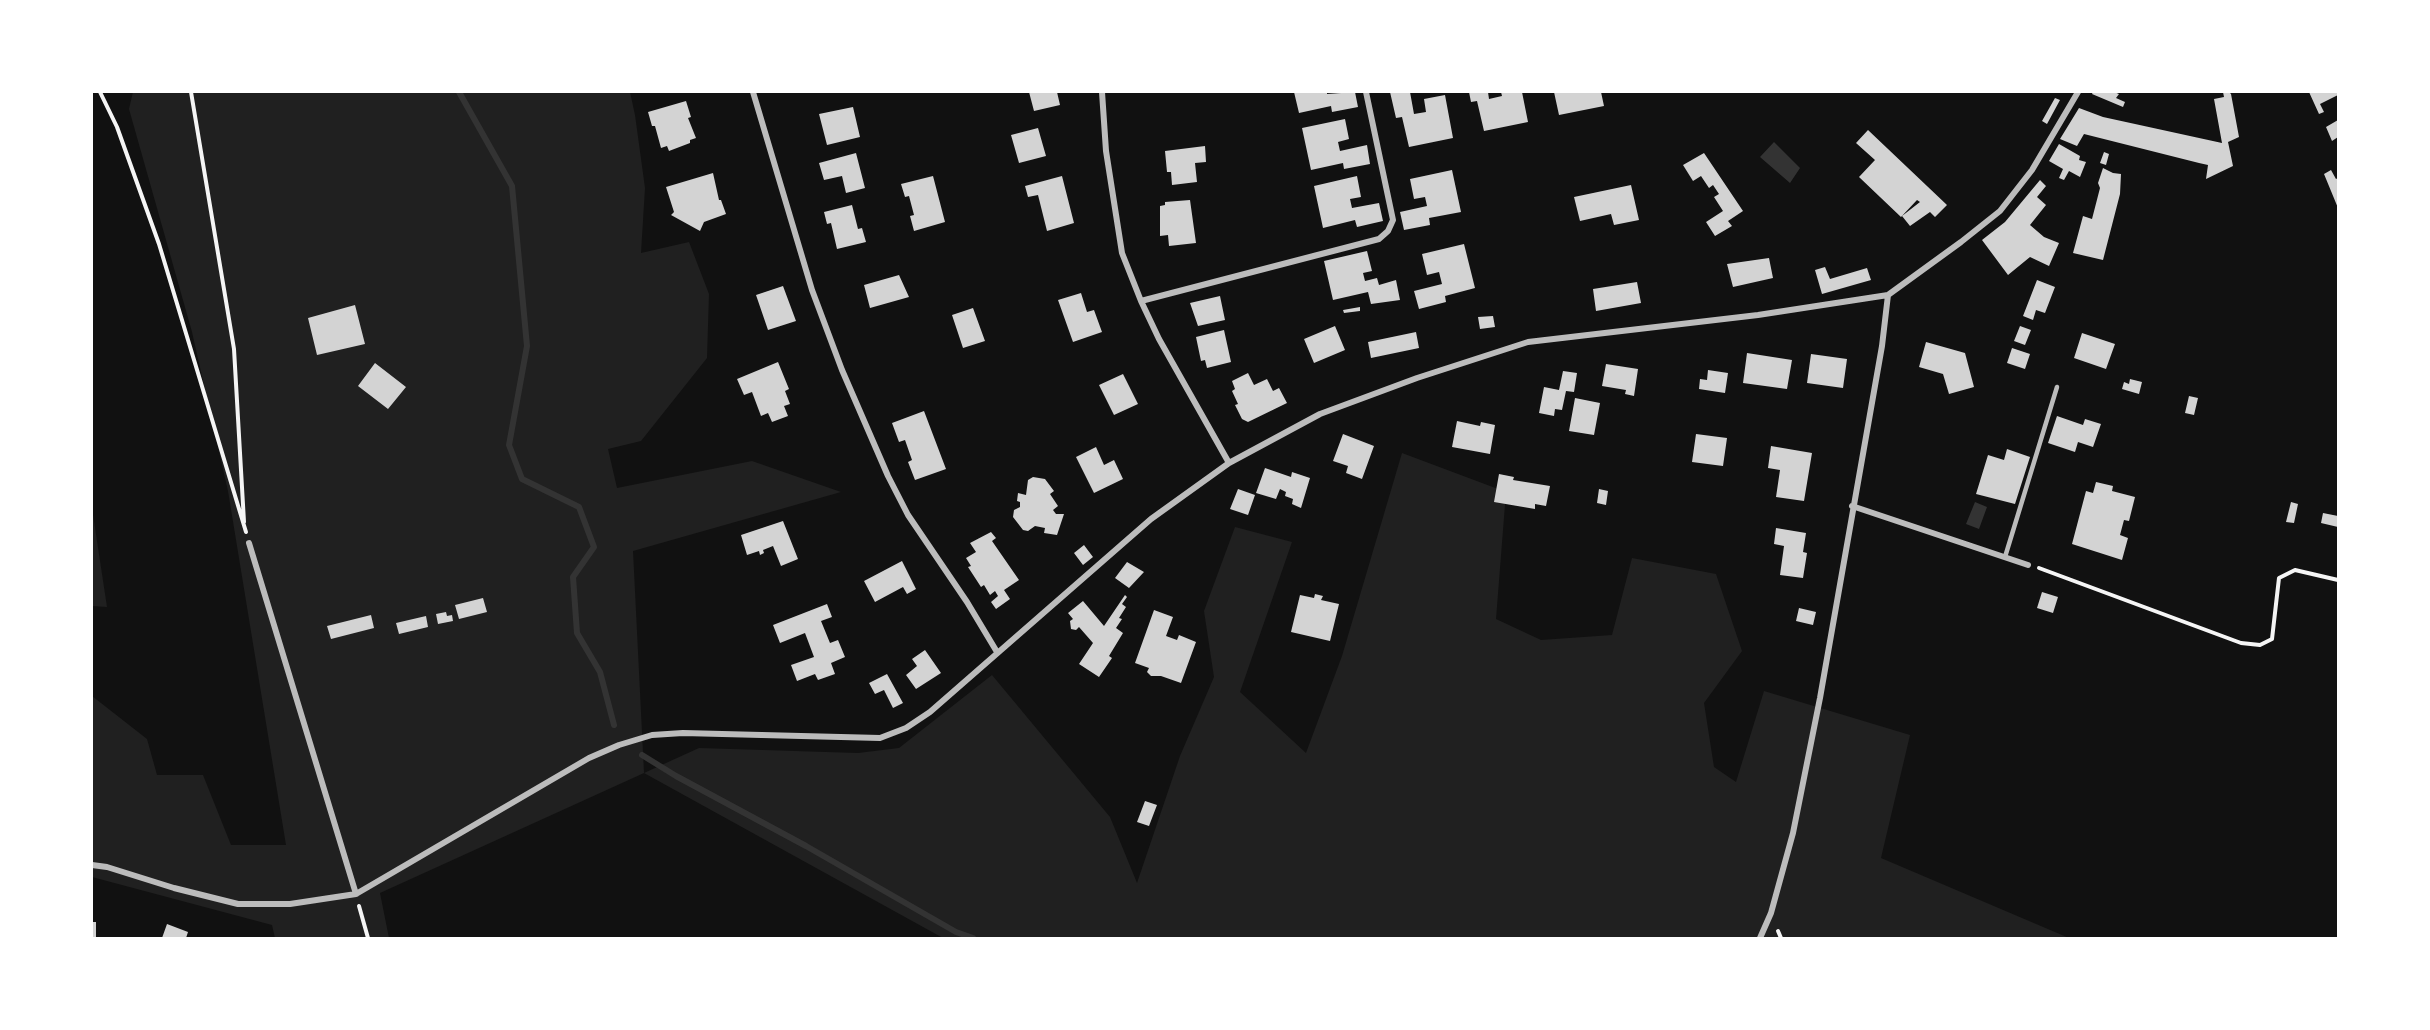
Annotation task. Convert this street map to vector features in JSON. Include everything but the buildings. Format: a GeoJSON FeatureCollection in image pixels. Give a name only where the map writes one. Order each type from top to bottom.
{"type":"FeatureCollection","features":[{"type":"Feature","properties":{"kind":"street"},"geometry":{"type":"LineString","coordinates":[[753,92],[812,290],[842,370],[888,476],[908,515],[967,602],[997,652]]}},
{"type":"Feature","properties":{"kind":"street"},"geometry":{"type":"LineString","coordinates":[[1102,92],[1106,151],[1122,252],[1159,339],[1229,463]]}},
{"type":"Feature","properties":{"kind":"street"},"geometry":{"type":"LineString","coordinates":[[1141,301],[1379,239],[1388,231],[1393,220],[1366,92]]}},
{"type":"Feature","properties":{"kind":"street"},"geometry":{"type":"LineString","coordinates":[[92,865],[107,867],[174,888],[238,904],[290,904],[356,894],[589,758],[619,745],[652,735],[682,733],[880,738],[906,728],[930,712],[1151,519],[1229,463],[1320,414],[1417,378],[1528,342],[1758,315],[1888,295],[2000,211],[2032,170],[2078,92]]}},
{"type":"Feature","properties":{"kind":"street"},"geometry":{"type":"LineString","coordinates":[[1760,939],[1771,914],[1793,833],[1820,698],[1880,357],[1888,295]]}},
{"type":"Feature","properties":{"kind":"street"},"geometry":{"type":"LineString","coordinates":[[1852,506],[2028,565]]}},
{"type":"Feature","properties":{"kind":"street"},"geometry":{"type":"LineString","coordinates":[[249,543],[356,894]]}},
{"type":"Feature","properties":{"kind":"lane"},"geometry":{"type":"LineString","coordinates":[[2005,556],[2057,387]]}},
{"type":"Feature","properties":{"kind":"path"},"geometry":{"type":"LineString","coordinates":[[100,92],[117,127],[159,244],[249,543]]}},
{"type":"Feature","properties":{"kind":"path"},"geometry":{"type":"LineString","coordinates":[[191,92],[234,349],[245,529]]}},
{"type":"Feature","properties":{"kind":"path"},"geometry":{"type":"LineString","coordinates":[[2028,565],[2241,643],[2260,645],[2272,639],[2279,578],[2295,570],[2338,580]]}},
{"type":"Feature","properties":{"kind":"path"},"geometry":{"type":"LineString","coordinates":[[356,894],[368,939]]}},
{"type":"Feature","properties":{"kind":"shaded area"},"geometry":{"type":"Polygon","coordinates":[[[133,92],[630,92],[645,188],[641,253],[689,242],[709,294],[707,358],[641,441],[608,449],[617,488],[752,461],[841,492],[633,551],[644,773],[380,893],[389,938],[275,938],[272,925],[92,877],[92,696],[147,739],[157,775],[203,775],[231,845],[286,845],[228,491],[192,332],[129,109],[133,92]]]}},
{"type":"Feature","properties":{"kind":"shaded area"},"geometry":{"type":"Polygon","coordinates":[[[1774,142],[1800,168],[1790,183],[1760,157],[1774,142]]]}},
{"type":"Feature","properties":{"kind":"shaded area"},"geometry":{"type":"Polygon","coordinates":[[[1402,453],[1506,492],[1496,619],[1541,640],[1612,635],[1632,558],[1716,574],[1742,651],[1704,703],[1714,767],[1736,782],[1764,691],[1910,735],[1881,858],[2069,938],[943,938],[644,773],[699,748],[858,753],[899,748],[992,675],[1110,817],[1137,883],[1180,756],[1214,677],[1204,611],[1235,527],[1292,542],[1240,692],[1306,753],[1342,656],[1402,453]]]}},
{"type":"Feature","properties":{"kind":"shaded area"},"geometry":{"type":"Polygon","coordinates":[[[1975,502],[1987,507],[1979,529],[1966,524],[1975,502]]]}},
{"type":"Feature","properties":{"kind":"shaded area"},"geometry":{"type":"Polygon","coordinates":[[[92,508],[107,607],[92,606],[92,508]]]}},
{"type":"Feature","properties":{"kind":"waterway"},"geometry":{"type":"LineString","coordinates":[[459,92],[512,186],[527,346],[509,445],[522,479],[579,507],[594,547],[573,577],[577,633],[600,672],[614,725]]}},
{"type":"Feature","properties":{"kind":"waterway"},"geometry":{"type":"LineString","coordinates":[[642,755],[956,932],[973,938]]}}]}
